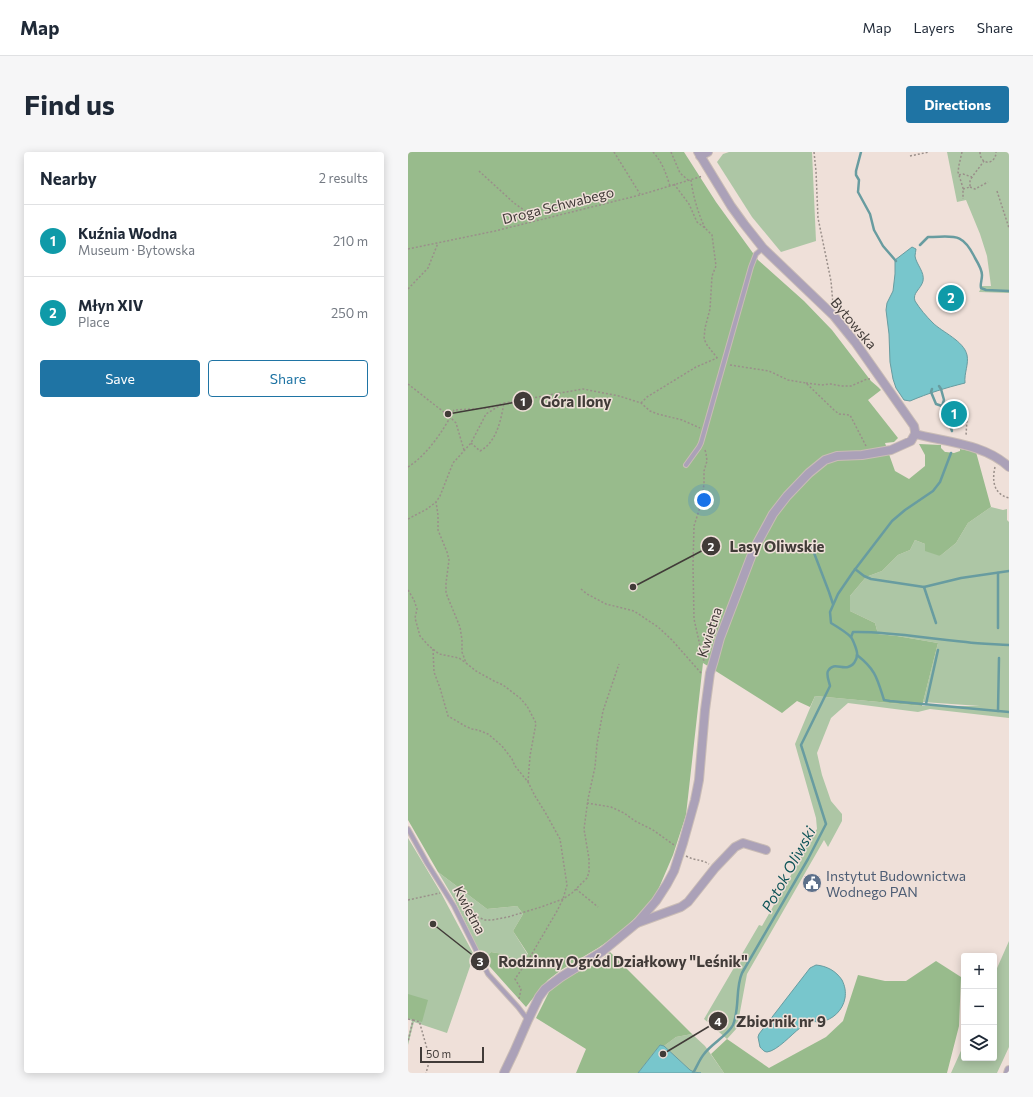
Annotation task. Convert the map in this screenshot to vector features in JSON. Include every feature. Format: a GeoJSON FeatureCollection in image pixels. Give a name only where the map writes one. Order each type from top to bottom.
{"type":"FeatureCollection","features":[{"type":"Feature","properties":{"kind":"street","name":"Bytowska"},"geometry":{"type":"LineString","coordinates":[[708,152],[699,154],[736,214],[763,248],[834,316],[855,342],[914,426],[915,434]]}},
{"type":"Feature","properties":{"kind":"street"},"geometry":{"type":"LineString","coordinates":[[915,434],[944,441],[963,441],[970,446],[988,452],[997,457],[1009,467]]}},
{"type":"Feature","properties":{"kind":"street","name":"Kwietna"},"geometry":{"type":"LineString","coordinates":[[504,1073],[539,997],[545,989],[602,951],[637,923],[656,901],[674,871],[690,820],[699,780],[710,673],[720,638],[754,549],[773,514],[787,496],[809,473],[825,460],[837,456],[862,455],[891,450],[911,441],[915,434]]}},
{"type":"Feature","properties":{"kind":"street","name":"Kwietna"},"geometry":{"type":"LineString","coordinates":[[637,923],[681,907],[688,902],[715,868],[735,847],[743,842],[766,850]]}},
{"type":"Feature","properties":{"kind":"lane"},"geometry":{"type":"LineString","coordinates":[[686,466],[701,443],[756,254],[763,248]]}},
{"type":"Feature","properties":{"kind":"lane","name":"Kwietna"},"geometry":{"type":"LineString","coordinates":[[408,829],[454,906],[488,974],[528,1020]]}},
{"type":"Feature","properties":{"kind":"path"},"geometry":{"type":"LineString","coordinates":[[614,152],[640,195]]}},
{"type":"Feature","properties":{"kind":"path"},"geometry":{"type":"LineString","coordinates":[[653,152],[663,166],[670,186]]}},
{"type":"Feature","properties":{"kind":"path"},"geometry":{"type":"LineString","coordinates":[[671,152],[680,173],[688,180]]}},
{"type":"Feature","properties":{"kind":"path"},"geometry":{"type":"LineString","coordinates":[[814,152],[818,218],[831,281],[834,316]]}},
{"type":"Feature","properties":{"kind":"path"},"geometry":{"type":"LineString","coordinates":[[910,156],[929,152]]}},
{"type":"Feature","properties":{"kind":"path"},"geometry":{"type":"LineString","coordinates":[[962,152],[958,165],[963,189],[963,199]]}},
{"type":"Feature","properties":{"kind":"path"},"geometry":{"type":"LineString","coordinates":[[980,152],[980,156],[987,162],[991,162],[994,159],[996,152]]}},
{"type":"Feature","properties":{"kind":"path"},"geometry":{"type":"LineString","coordinates":[[970,187],[972,177],[984,161]]}},
{"type":"Feature","properties":{"kind":"path"},"geometry":{"type":"LineString","coordinates":[[479,172],[514,203],[538,220]]}},
{"type":"Feature","properties":{"kind":"path","name":"Droga Schwabego"},"geometry":{"type":"LineString","coordinates":[[408,249],[475,235],[640,195],[711,174]]}},
{"type":"Feature","properties":{"kind":"path"},"geometry":{"type":"LineString","coordinates":[[959,175],[963,174],[972,177]]}},
{"type":"Feature","properties":{"kind":"path"},"geometry":{"type":"LineString","coordinates":[[691,180],[700,217],[705,228]]}},
{"type":"Feature","properties":{"kind":"path"},"geometry":{"type":"LineString","coordinates":[[963,189],[970,187],[975,189],[988,182]]}},
{"type":"Feature","properties":{"kind":"path"},"geometry":{"type":"LineString","coordinates":[[674,184],[689,204],[697,222],[712,235],[716,266],[712,276],[710,309],[704,339],[717,358],[724,364],[769,371],[788,380],[806,383],[851,386],[867,379],[871,379]]}},
{"type":"Feature","properties":{"kind":"path"},"geometry":{"type":"LineString","coordinates":[[997,191],[1009,228]]}},
{"type":"Feature","properties":{"kind":"path"},"geometry":{"type":"LineString","coordinates":[[408,289],[428,268],[438,243]]}},
{"type":"Feature","properties":{"kind":"path"},"geometry":{"type":"LineString","coordinates":[[641,404],[646,397],[696,367],[717,358]]}},
{"type":"Feature","properties":{"kind":"path"},"geometry":{"type":"LineString","coordinates":[[806,383],[838,414],[850,415],[870,453]]}},
{"type":"Feature","properties":{"kind":"path"},"geometry":{"type":"LineString","coordinates":[[408,384],[456,423],[464,450]]}},
{"type":"Feature","properties":{"kind":"path"},"geometry":{"type":"LineString","coordinates":[[408,467],[439,437],[454,410],[489,408],[504,403],[583,389],[619,396],[641,404],[650,411],[682,420],[705,429]]}},
{"type":"Feature","properties":{"kind":"path"},"geometry":{"type":"LineString","coordinates":[[471,443],[480,451],[486,447],[500,423],[504,403]]}},
{"type":"Feature","properties":{"kind":"path"},"geometry":{"type":"LineString","coordinates":[[408,519],[427,509],[436,502],[454,463],[471,443],[486,414],[504,403]]}},
{"type":"Feature","properties":{"kind":"path"},"geometry":{"type":"LineString","coordinates":[[963,441],[967,418],[964,405]]}},
{"type":"Feature","properties":{"kind":"path"},"geometry":{"type":"LineString","coordinates":[[701,443],[706,453],[707,461],[704,471],[701,504],[694,526],[694,619],[703,659],[710,673]]}},
{"type":"Feature","properties":{"kind":"path"},"geometry":{"type":"LineString","coordinates":[[997,457],[993,484],[999,492],[1009,498]]}},
{"type":"Feature","properties":{"kind":"path"},"geometry":{"type":"LineString","coordinates":[[436,502],[438,530],[449,560],[446,593],[460,627],[462,652],[466,662]]}},
{"type":"Feature","properties":{"kind":"path"},"geometry":{"type":"LineString","coordinates":[[581,589],[587,594],[606,604],[634,611],[658,627],[672,640],[709,682]]}},
{"type":"Feature","properties":{"kind":"path"},"geometry":{"type":"LineString","coordinates":[[408,590],[417,609],[415,618],[420,636],[433,649],[439,654],[459,658],[466,662],[476,671],[512,691],[527,706],[536,723],[530,756],[528,782]]}},
{"type":"Feature","properties":{"kind":"path"},"geometry":{"type":"LineString","coordinates":[[433,649],[434,672],[448,716],[465,726],[488,734],[502,746],[528,782],[560,839],[567,885],[563,899],[557,911],[530,957],[515,979],[521,989],[518,1007]]}},
{"type":"Feature","properties":{"kind":"path"},"geometry":{"type":"LineString","coordinates":[[463,923],[464,918],[470,914],[485,920],[492,920],[541,907],[563,899],[576,889],[586,878],[589,872],[589,859],[584,829],[587,803],[595,767],[597,744],[603,710],[619,664]]}},
{"type":"Feature","properties":{"kind":"path"},"geometry":{"type":"LineString","coordinates":[[587,803],[612,807],[624,813],[635,821],[654,830],[673,844],[682,848],[686,855],[693,859],[703,860],[715,868]]}},
{"type":"Feature","properties":{"kind":"path"},"geometry":{"type":"LineString","coordinates":[[576,889],[598,907]]}},
{"type":"Feature","properties":{"kind":"path"},"geometry":{"type":"LineString","coordinates":[[408,900],[445,890]]}},
{"type":"Feature","properties":{"kind":"path"},"geometry":{"type":"LineString","coordinates":[[408,1019],[420,1022],[430,1059],[426,1073]]}},
{"type":"Feature","properties":{"kind":"path"},"geometry":{"type":"LineString","coordinates":[[408,1042],[413,1020]]}},
{"type":"Feature","properties":{"kind":"green space"},"geometry":{"type":"Polygon","coordinates":[[[408,152],[684,152],[716,202],[758,260],[804,301],[832,330],[871,381],[881,390],[868,400],[898,438],[894,442],[885,443],[895,471],[909,479],[925,466],[925,455],[919,444],[941,445],[941,448],[945,452],[954,453],[960,451],[960,449],[976,452],[991,507],[968,523],[956,543],[940,556],[925,551],[925,544],[915,540],[910,550],[898,555],[882,571],[866,577],[850,596],[850,611],[875,623],[878,634],[938,643],[922,706],[815,696],[810,707],[797,701],[782,713],[703,663],[686,815],[673,855],[658,890],[646,908],[617,935],[561,970],[548,980],[526,1007],[483,959],[491,952],[503,954],[523,963],[528,954],[513,931],[523,914],[517,906],[487,909],[438,872],[408,820],[408,152]]]}},
{"type":"Feature","properties":{"kind":"green space"},"geometry":{"type":"Polygon","coordinates":[[[729,152],[812,152],[816,241],[781,252],[752,217],[717,162],[723,154],[729,152]]]}},
{"type":"Feature","properties":{"kind":"green space"},"geometry":{"type":"Polygon","coordinates":[[[947,152],[1009,152],[1009,293],[979,292],[982,286],[991,286],[987,256],[966,200],[957,202],[947,152]]]}},
{"type":"Feature","properties":{"kind":"green space"},"geometry":{"type":"Polygon","coordinates":[[[991,507],[1003,510],[1007,509],[1007,520],[1009,522],[1009,718],[930,709],[918,712],[848,703],[831,718],[817,753],[822,775],[831,801],[842,814],[842,821],[828,847],[824,840],[747,974],[737,1028],[727,1039],[704,1019],[759,925],[762,926],[803,854],[808,841],[817,829],[816,818],[795,744],[815,696],[922,706],[980,706],[923,702],[938,643],[878,634],[875,623],[850,611],[850,596],[866,577],[882,571],[898,555],[910,550],[915,540],[925,544],[940,556],[956,543],[968,523],[991,507]]]}},
{"type":"Feature","properties":{"kind":"green space"},"geometry":{"type":"Polygon","coordinates":[[[408,838],[441,893],[474,955],[447,1033],[414,1022],[408,1045],[408,1037],[412,1021],[408,1019],[408,838]]]}},
{"type":"Feature","properties":{"kind":"green space"},"geometry":{"type":"Polygon","coordinates":[[[438,872],[487,909],[517,906],[523,914],[513,931],[528,955],[523,963],[503,954],[491,952],[483,959],[454,899],[438,872]]]}},
{"type":"Feature","properties":{"kind":"green space"},"geometry":{"type":"Polygon","coordinates":[[[1009,941],[1009,1047],[997,1073],[951,1073],[961,1051],[961,1061],[997,1061],[997,968],[1009,941]]]}},
{"type":"Feature","properties":{"kind":"green space"},"geometry":{"type":"Polygon","coordinates":[[[610,952],[692,1034],[676,1037],[664,1046],[660,1045],[638,1073],[576,1073],[586,1049],[536,1018],[549,992],[567,977],[600,962],[610,952]]]}},
{"type":"Feature","properties":{"kind":"green space"},"geometry":{"type":"Polygon","coordinates":[[[936,961],[961,977],[959,1026],[947,1073],[724,1073],[711,1054],[727,1039],[769,1068],[826,1037],[843,1021],[858,975],[885,981],[906,981],[936,961]]]}},
{"type":"Feature","properties":{"kind":"green space"},"geometry":{"type":"Polygon","coordinates":[[[408,994],[428,1000],[422,1022],[408,1018],[408,994]]]}},
{"type":"Feature","properties":{"kind":"green space"},"geometry":{"type":"Polygon","coordinates":[[[692,1034],[705,1046],[724,1073],[694,1072],[664,1046],[676,1037],[692,1034]]]}},
{"type":"Feature","properties":{"kind":"water"},"geometry":{"type":"Polygon","coordinates":[[[912,247],[916,249],[915,256],[922,271],[923,278],[922,284],[914,298],[915,301],[933,323],[962,345],[967,355],[967,365],[965,383],[910,401],[904,400],[896,388],[893,379],[890,362],[886,310],[887,303],[893,291],[895,260],[912,247]]]}},
{"type":"Feature","properties":{"kind":"water"},"geometry":{"type":"Polygon","coordinates":[[[816,965],[824,966],[831,970],[842,980],[845,987],[845,998],[842,1007],[833,1017],[825,1021],[807,1024],[775,1049],[765,1052],[760,1047],[758,1037],[759,1034],[810,968],[816,965]]]}},
{"type":"Feature","properties":{"kind":"water"},"geometry":{"type":"Polygon","coordinates":[[[660,1045],[664,1046],[690,1070],[701,1073],[638,1073],[660,1045]]]}},
{"type":"Feature","properties":{"kind":"waterway","name":"Potok Oliwski"},"geometry":{"type":"LineString","coordinates":[[861,152],[856,171],[856,175],[859,180],[858,192],[870,214],[874,230],[883,246],[896,261]]}},
{"type":"Feature","properties":{"kind":"waterway"},"geometry":{"type":"LineString","coordinates":[[920,245],[928,237],[956,237],[961,239],[966,243],[981,269],[981,288],[986,290],[1009,291]]}},
{"type":"Feature","properties":{"kind":"waterway","name":"Potok Oliwski"},"geometry":{"type":"LineString","coordinates":[[939,386],[944,400],[942,406],[946,414]]}},
{"type":"Feature","properties":{"kind":"waterway","name":"Potok Oliwski"},"geometry":{"type":"LineString","coordinates":[[932,389],[931,392],[936,404],[942,406]]}},
{"type":"Feature","properties":{"kind":"waterway","name":"Potok Oliwski"},"geometry":{"type":"LineString","coordinates":[[948,420],[952,431]]}},
{"type":"Feature","properties":{"kind":"waterway","name":"Potok Oliwski"},"geometry":{"type":"LineString","coordinates":[[693,1073],[707,1050],[731,1029],[735,1019],[742,973],[808,859],[826,824],[801,745],[830,686],[827,676],[828,671],[830,668],[835,666],[848,667],[853,664],[857,657],[855,646],[851,637],[831,623],[830,612],[838,594],[892,521],[905,510],[933,491],[940,482],[951,453]]}},
{"type":"Feature","properties":{"kind":"waterway"},"geometry":{"type":"LineString","coordinates":[[811,545],[833,604]]}},
{"type":"Feature","properties":{"kind":"waterway"},"geometry":{"type":"LineString","coordinates":[[855,569],[871,579],[924,587],[961,578],[1009,571]]}},
{"type":"Feature","properties":{"kind":"waterway"},"geometry":{"type":"LineString","coordinates":[[998,573],[998,628]]}},
{"type":"Feature","properties":{"kind":"waterway"},"geometry":{"type":"LineString","coordinates":[[924,587],[936,623]]}},
{"type":"Feature","properties":{"kind":"waterway"},"geometry":{"type":"LineString","coordinates":[[851,637],[853,632],[867,632],[971,643],[1009,645]]}},
{"type":"Feature","properties":{"kind":"waterway"},"geometry":{"type":"LineString","coordinates":[[926,704],[938,650]]}},
{"type":"Feature","properties":{"kind":"waterway"},"geometry":{"type":"LineString","coordinates":[[857,655],[872,670],[880,686],[884,700],[1009,712]]}},
{"type":"Feature","properties":{"kind":"waterway"},"geometry":{"type":"LineString","coordinates":[[998,711],[999,658]]}},
{"type":"Feature","properties":{"kind":"place","name":"Młyn XIV"},"geometry":{"type":"Point","coordinates":[951,298]}},
{"type":"Feature","properties":{"kind":"place","name":"Góra Ilony"},"geometry":{"type":"Point","coordinates":[448,414]}},
{"type":"Feature","properties":{"kind":"place","name":"Kuźnia Wodna"},"geometry":{"type":"Point","coordinates":[954,414]}},
{"type":"Feature","properties":{"kind":"place","name":"Lasy Oliwskie"},"geometry":{"type":"Point","coordinates":[633,587]}},
{"type":"Feature","properties":{"kind":"place","name":"Instytut Budownictwa Wodnego PAN"},"geometry":{"type":"Point","coordinates":[812,883]}},
{"type":"Feature","properties":{"kind":"place","name":"Rodzinny Ogród Działkowy \"Leśnik\""},"geometry":{"type":"Point","coordinates":[433,924]}},
{"type":"Feature","properties":{"kind":"place","name":"Zbiornik nr 9"},"geometry":{"type":"Point","coordinates":[663,1054]}}]}
